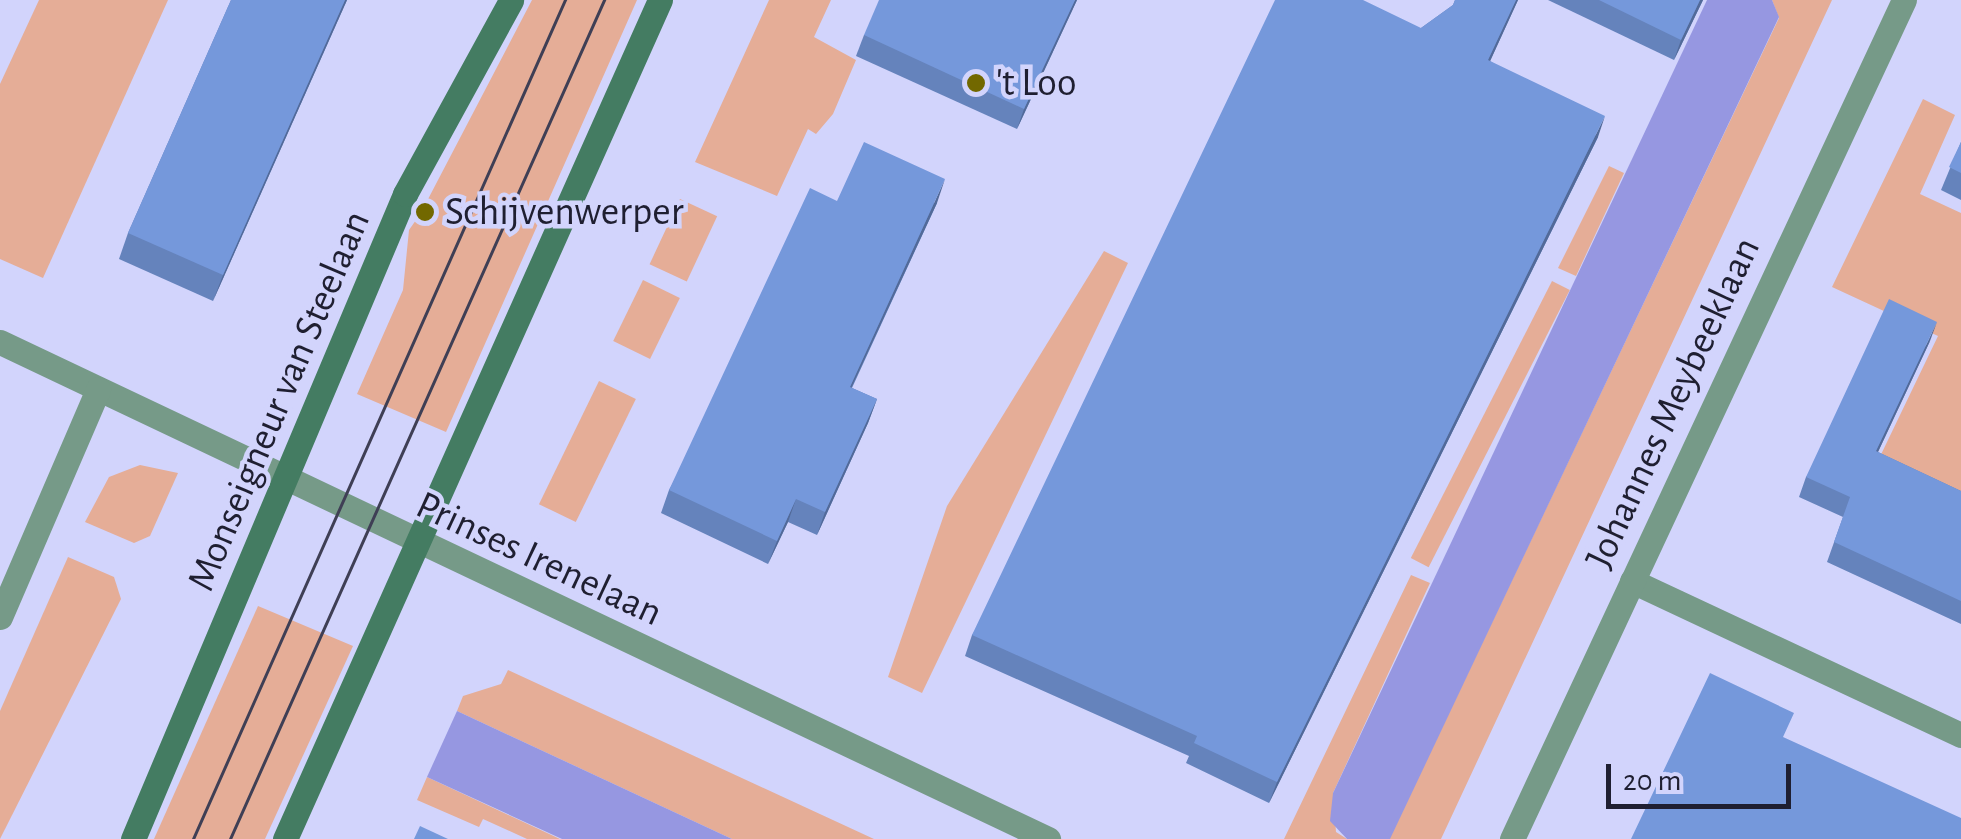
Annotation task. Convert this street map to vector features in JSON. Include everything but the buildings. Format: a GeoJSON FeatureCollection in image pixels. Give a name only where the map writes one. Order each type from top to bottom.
{"type":"FeatureCollection","features":[{"type":"Feature","properties":{"kind":"main road","name":"Monseigneur van Steelaan"},"geometry":{"type":"LineString","coordinates":[[133,839],[290,478],[405,194],[512,0]]}},
{"type":"Feature","properties":{"kind":"main road"},"geometry":{"type":"LineString","coordinates":[[284,839],[660,0]]}},
{"type":"Feature","properties":{"kind":"street","name":"Johannes Meybeeklaan"},"geometry":{"type":"LineString","coordinates":[[1512,839],[1904,0]]}},
{"type":"Feature","properties":{"kind":"street","name":"Prinses Irenelaan"},"geometry":{"type":"LineString","coordinates":[[0,342],[290,478],[414,543],[1048,839]]}},
{"type":"Feature","properties":{"kind":"street"},"geometry":{"type":"LineString","coordinates":[[0,617],[98,389]]}},
{"type":"Feature","properties":{"kind":"street"},"geometry":{"type":"LineString","coordinates":[[1632,581],[1961,735]]}},
{"type":"Feature","properties":{"kind":"shaded area"},"geometry":{"type":"Polygon","coordinates":[[[39,0],[168,0],[43,278],[0,259],[0,84],[39,0]]]}},
{"type":"Feature","properties":{"kind":"shaded area"},"geometry":{"type":"Polygon","coordinates":[[[532,0],[637,0],[446,432],[357,394],[403,290],[409,230],[416,220],[429,226],[438,209],[426,203],[532,0]]]}},
{"type":"Feature","properties":{"kind":"shaded area"},"geometry":{"type":"Polygon","coordinates":[[[769,0],[831,0],[814,37],[856,60],[833,114],[816,134],[808,129],[777,196],[695,162],[769,0]]]}},
{"type":"Feature","properties":{"kind":"shaded area"},"geometry":{"type":"Polygon","coordinates":[[[1772,0],[1832,0],[1441,839],[1389,839],[1779,18],[1772,0]]]}},
{"type":"Feature","properties":{"kind":"shaded area"},"geometry":{"type":"Polygon","coordinates":[[[1923,99],[1955,115],[1920,194],[1961,213],[1961,508],[1875,467],[1938,336],[1832,287],[1923,99]]]}},
{"type":"Feature","properties":{"kind":"shaded area"},"geometry":{"type":"Polygon","coordinates":[[[1609,166],[1624,173],[1576,276],[1558,268],[1609,166]]]}},
{"type":"Feature","properties":{"kind":"shaded area"},"geometry":{"type":"Polygon","coordinates":[[[680,199],[717,216],[687,282],[650,264],[680,199]]]}},
{"type":"Feature","properties":{"kind":"shaded area"},"geometry":{"type":"Polygon","coordinates":[[[1104,251],[1128,263],[922,693],[888,677],[947,506],[1104,251]]]}},
{"type":"Feature","properties":{"kind":"shaded area"},"geometry":{"type":"Polygon","coordinates":[[[643,280],[680,298],[650,359],[613,341],[643,280]]]}},
{"type":"Feature","properties":{"kind":"shaded area"},"geometry":{"type":"Polygon","coordinates":[[[1552,281],[1570,290],[1429,567],[1411,558],[1552,281]]]}},
{"type":"Feature","properties":{"kind":"shaded area"},"geometry":{"type":"Polygon","coordinates":[[[599,381],[636,399],[576,522],[539,504],[599,381]]]}},
{"type":"Feature","properties":{"kind":"shaded area"},"geometry":{"type":"Polygon","coordinates":[[[140,465],[178,473],[150,536],[134,543],[85,522],[109,477],[140,465]]]}},
{"type":"Feature","properties":{"kind":"shaded area"},"geometry":{"type":"Polygon","coordinates":[[[68,557],[114,577],[121,599],[0,839],[0,711],[68,557]]]}},
{"type":"Feature","properties":{"kind":"shaded area"},"geometry":{"type":"Polygon","coordinates":[[[1411,575],[1430,583],[1333,793],[1336,832],[1347,839],[1284,839],[1411,575]]]}},
{"type":"Feature","properties":{"kind":"shaded area"},"geometry":{"type":"Polygon","coordinates":[[[258,606],[353,646],[265,839],[154,839],[258,606]]]}},
{"type":"Feature","properties":{"kind":"shaded area"},"geometry":{"type":"Polygon","coordinates":[[[508,670],[874,839],[732,839],[457,711],[463,696],[501,684],[508,670]]]}},
{"type":"Feature","properties":{"kind":"shaded area"},"geometry":{"type":"Polygon","coordinates":[[[427,777],[560,839],[527,839],[483,819],[479,827],[417,800],[427,777]]]}},
{"type":"Feature","properties":{"kind":"water"},"geometry":{"type":"Polygon","coordinates":[[[1707,0],[1772,0],[1779,17],[1390,839],[1347,839],[1330,821],[1333,793],[1707,0]]]}},
{"type":"Feature","properties":{"kind":"water"},"geometry":{"type":"Polygon","coordinates":[[[457,711],[732,839],[562,839],[427,777],[457,711]]]}},
{"type":"Feature","properties":{"kind":"tram line"},"geometry":{"type":"LineString","coordinates":[[193,839],[565,0]]}},
{"type":"Feature","properties":{"kind":"tram line"},"geometry":{"type":"LineString","coordinates":[[230,839],[604,0]]}},
{"type":"Feature","properties":{"kind":"place","name":"'t Loo"},"geometry":{"type":"Point","coordinates":[976,83]}},
{"type":"Feature","properties":{"kind":"place","name":"Schijvenwerper"},"geometry":{"type":"Point","coordinates":[425,212]}}]}
